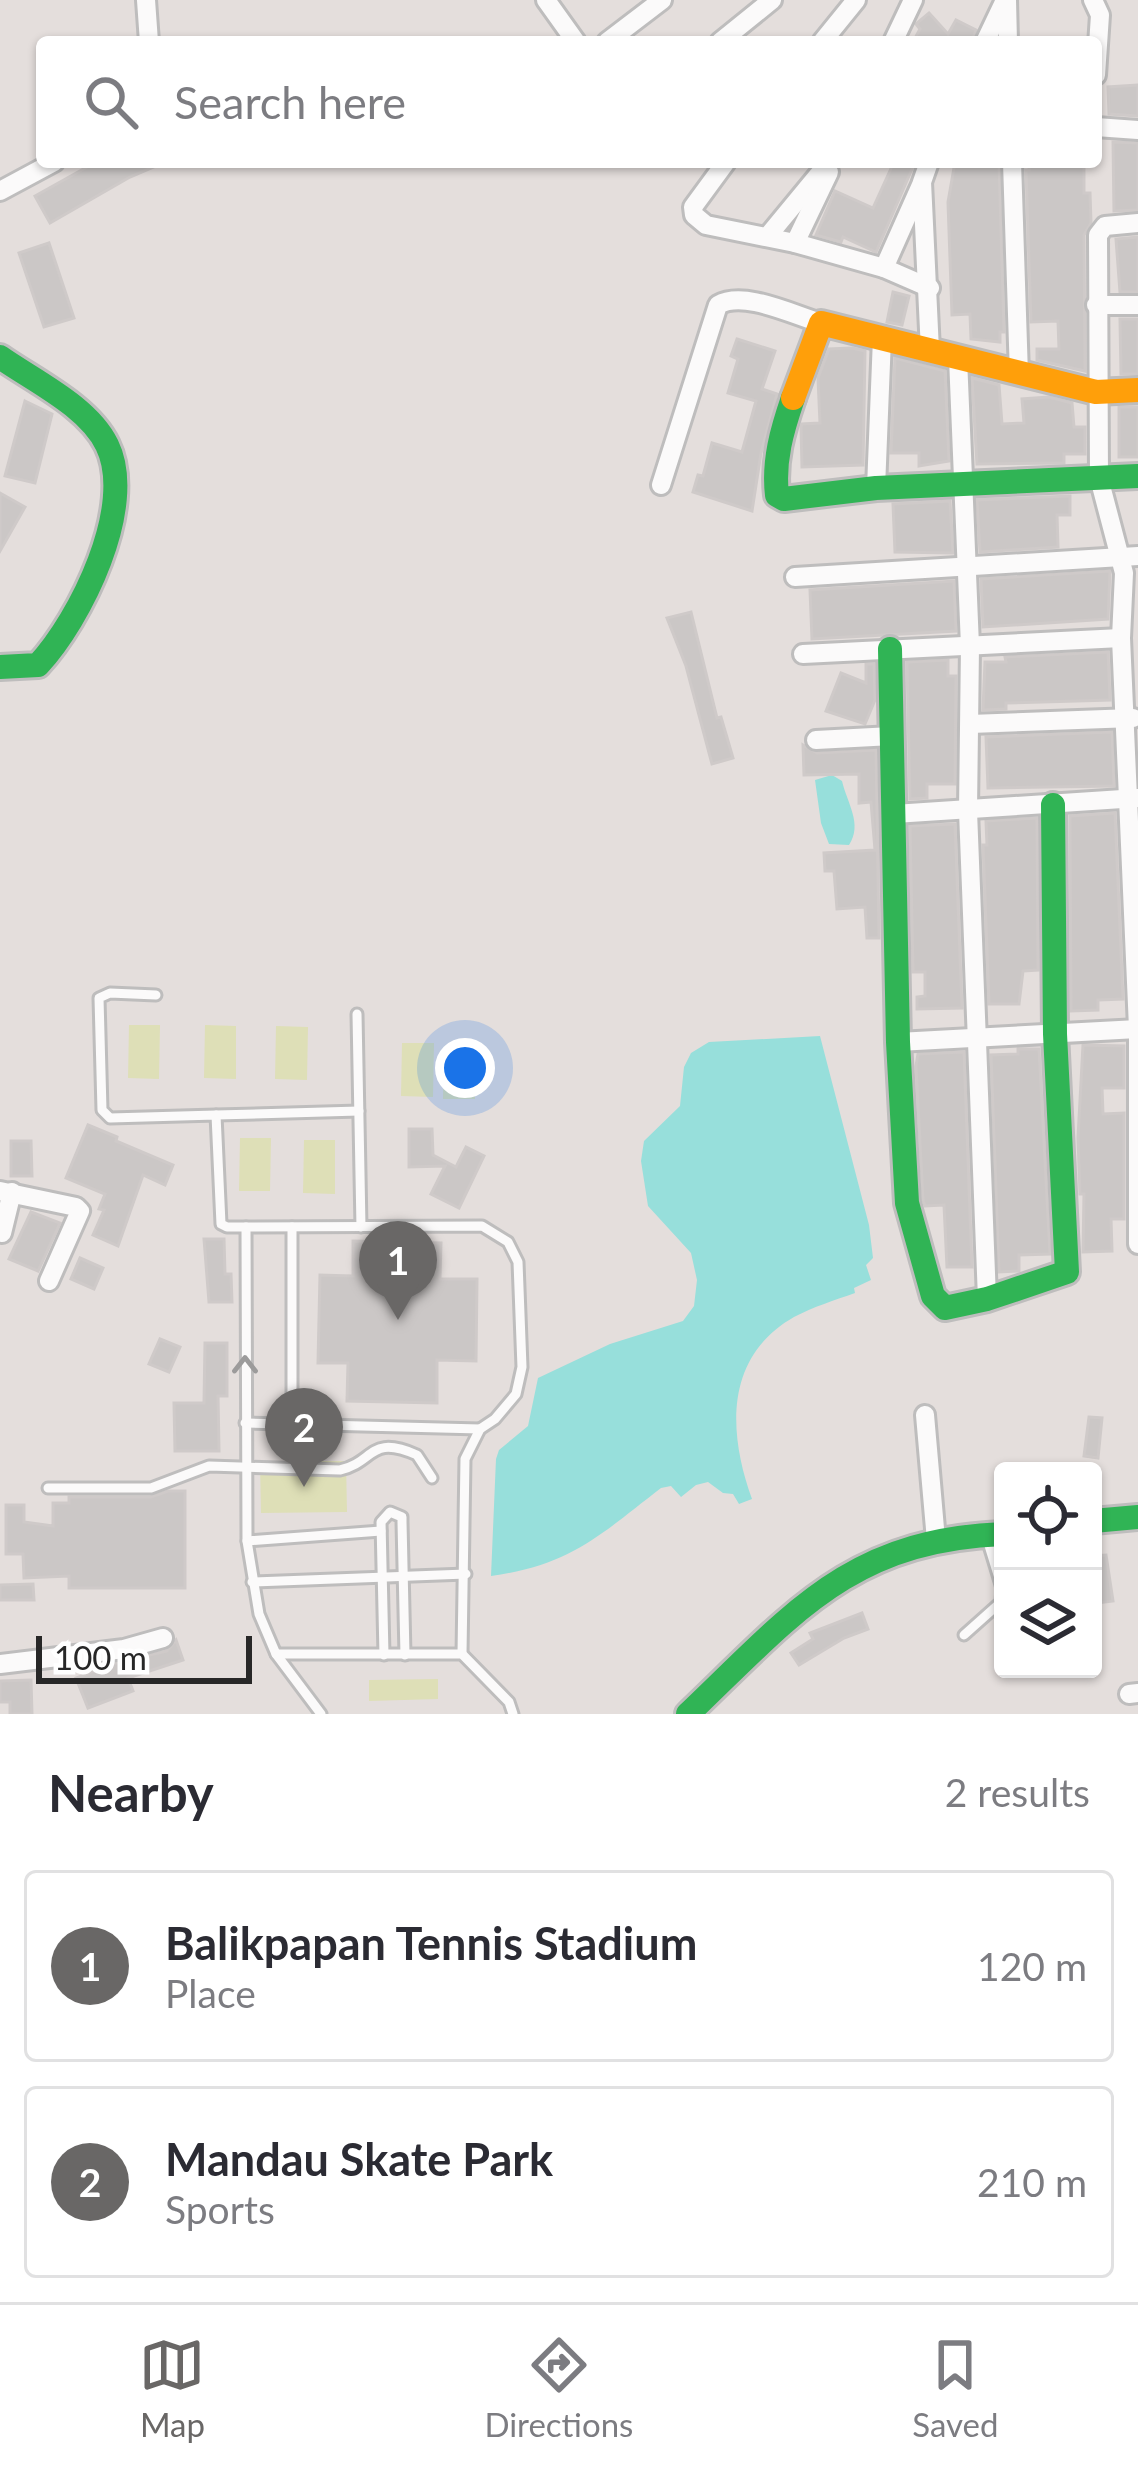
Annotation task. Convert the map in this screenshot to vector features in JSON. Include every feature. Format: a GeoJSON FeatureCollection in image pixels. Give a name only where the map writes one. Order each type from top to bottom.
{"type":"FeatureCollection","features":[{"type":"Feature","properties":{"kind":"street"},"geometry":{"type":"LineString","coordinates":[[146,0],[149,36]]}},
{"type":"Feature","properties":{"kind":"street"},"geometry":{"type":"LineString","coordinates":[[546,0],[572,36]]}},
{"type":"Feature","properties":{"kind":"street"},"geometry":{"type":"LineString","coordinates":[[615,36],[662,0]]}},
{"type":"Feature","properties":{"kind":"street"},"geometry":{"type":"LineString","coordinates":[[727,36],[772,0]]}},
{"type":"Feature","properties":{"kind":"street"},"geometry":{"type":"LineString","coordinates":[[827,36],[856,0]]}},
{"type":"Feature","properties":{"kind":"street"},"geometry":{"type":"LineString","coordinates":[[895,36],[914,0]]}},
{"type":"Feature","properties":{"kind":"street"},"geometry":{"type":"LineString","coordinates":[[988,36],[1006,0]]}},
{"type":"Feature","properties":{"kind":"street"},"geometry":{"type":"LineString","coordinates":[[1006,0],[1008,36]]}},
{"type":"Feature","properties":{"kind":"street"},"geometry":{"type":"LineString","coordinates":[[1093,0],[1100,14],[1099,36]]}},
{"type":"Feature","properties":{"kind":"street"},"geometry":{"type":"LineString","coordinates":[[1102,128],[1138,130]]}},
{"type":"Feature","properties":{"kind":"street"},"geometry":{"type":"LineString","coordinates":[[0,191],[43,168]]}},
{"type":"Feature","properties":{"kind":"street"},"geometry":{"type":"LineString","coordinates":[[721,168],[695,201],[694,214],[706,225],[884,268],[930,288]]}},
{"type":"Feature","properties":{"kind":"street"},"geometry":{"type":"LineString","coordinates":[[767,237],[826,168]]}},
{"type":"Feature","properties":{"kind":"street"},"geometry":{"type":"LineString","coordinates":[[795,243],[828,168]]}},
{"type":"Feature","properties":{"kind":"street"},"geometry":{"type":"LineString","coordinates":[[884,268],[927,168]]}},
{"type":"Feature","properties":{"kind":"street"},"geometry":{"type":"LineString","coordinates":[[1012,168],[1018,375]]}},
{"type":"Feature","properties":{"kind":"street"},"geometry":{"type":"LineString","coordinates":[[922,182],[930,351]]}},
{"type":"Feature","properties":{"kind":"street"},"geometry":{"type":"LineString","coordinates":[[1138,223],[1105,226],[1100,231],[1096,305],[1099,478],[1130,567],[1121,638],[1132,718],[1138,1244]]}},
{"type":"Feature","properties":{"kind":"street"},"geometry":{"type":"LineString","coordinates":[[661,485],[718,305],[727,300],[1018,375],[1096,392],[1138,390]]}},
{"type":"Feature","properties":{"kind":"street"},"geometry":{"type":"LineString","coordinates":[[1096,305],[1138,304]]}},
{"type":"Feature","properties":{"kind":"street"},"geometry":{"type":"LineString","coordinates":[[821,323],[776,458],[777,495],[784,499],[961,482],[1138,476]]}},
{"type":"Feature","properties":{"kind":"street"},"geometry":{"type":"LineString","coordinates":[[876,488],[882,338]]}},
{"type":"Feature","properties":{"kind":"street"},"geometry":{"type":"LineString","coordinates":[[0,357],[96,429],[110,450],[114,474],[109,530],[68,634],[38,665],[0,667]]}},
{"type":"Feature","properties":{"kind":"street"},"geometry":{"type":"LineString","coordinates":[[958,358],[970,646],[968,812],[987,1299]]}},
{"type":"Feature","properties":{"kind":"street"},"geometry":{"type":"LineString","coordinates":[[795,578],[965,564],[1130,567]]}},
{"type":"Feature","properties":{"kind":"street"},"geometry":{"type":"LineString","coordinates":[[803,654],[1121,638]]}},
{"type":"Feature","properties":{"kind":"street"},"geometry":{"type":"LineString","coordinates":[[890,649],[898,1042],[907,1203],[933,1296],[949,1308],[1067,1272],[1055,1034],[1053,805]]}},
{"type":"Feature","properties":{"kind":"street"},"geometry":{"type":"LineString","coordinates":[[970,724],[1132,718]]}},
{"type":"Feature","properties":{"kind":"street"},"geometry":{"type":"LineString","coordinates":[[815,740],[892,736]]}},
{"type":"Feature","properties":{"kind":"street"},"geometry":{"type":"LineString","coordinates":[[894,814],[1134,798]]}},
{"type":"Feature","properties":{"kind":"street"},"geometry":{"type":"LineString","coordinates":[[898,1042],[1138,1031]]}},
{"type":"Feature","properties":{"kind":"street"},"geometry":{"type":"LineString","coordinates":[[2,1233],[6,1191],[80,1211],[49,1281]]}},
{"type":"Feature","properties":{"kind":"street"},"geometry":{"type":"LineString","coordinates":[[925,1415],[936,1540]]}},
{"type":"Feature","properties":{"kind":"street"},"geometry":{"type":"LineString","coordinates":[[1102,1520],[1138,1516]]}},
{"type":"Feature","properties":{"kind":"street"},"geometry":{"type":"LineString","coordinates":[[1102,1534],[1138,1532]]}},
{"type":"Feature","properties":{"kind":"street"},"geometry":{"type":"LineString","coordinates":[[688,1714],[809,1603],[868,1562],[936,1540],[994,1534]]}},
{"type":"Feature","properties":{"kind":"street"},"geometry":{"type":"LineString","coordinates":[[0,1664],[124,1649],[163,1638]]}},
{"type":"Feature","properties":{"kind":"lane"},"geometry":{"type":"LineString","coordinates":[[156,994],[110,993],[99,998],[104,1115],[359,1112]]}},
{"type":"Feature","properties":{"kind":"lane"},"geometry":{"type":"LineString","coordinates":[[357,1014],[362,1227]]}},
{"type":"Feature","properties":{"kind":"lane"},"geometry":{"type":"LineString","coordinates":[[216,1115],[218,1218],[227,1227],[482,1226],[508,1241],[518,1262],[523,1367],[516,1394],[480,1429],[465,1459],[462,1654]]}},
{"type":"Feature","properties":{"kind":"lane"},"geometry":{"type":"LineString","coordinates":[[246,1227],[245,1424],[252,1582],[276,1654],[321,1714]]}},
{"type":"Feature","properties":{"kind":"lane"},"geometry":{"type":"LineString","coordinates":[[292,1227],[292,1425]]}},
{"type":"Feature","properties":{"kind":"lane"},"geometry":{"type":"LineString","coordinates":[[245,1424],[480,1429]]}},
{"type":"Feature","properties":{"kind":"lane"},"geometry":{"type":"LineString","coordinates":[[48,1488],[151,1487],[209,1466],[340,1470],[386,1447],[417,1455],[432,1478]]}},
{"type":"Feature","properties":{"kind":"lane"},"geometry":{"type":"LineString","coordinates":[[384,1655],[381,1531],[383,1516],[390,1512],[402,1517],[405,1655]]}},
{"type":"Feature","properties":{"kind":"lane"},"geometry":{"type":"LineString","coordinates":[[247,1541],[381,1531]]}},
{"type":"Feature","properties":{"kind":"lane"},"geometry":{"type":"LineString","coordinates":[[964,1635],[1001,1601],[999,1570]]}},
{"type":"Feature","properties":{"kind":"lane"},"geometry":{"type":"LineString","coordinates":[[252,1582],[466,1574]]}},
{"type":"Feature","properties":{"kind":"lane"},"geometry":{"type":"LineString","coordinates":[[276,1654],[462,1654],[509,1702],[513,1714]]}},
{"type":"Feature","properties":{"kind":"green space"},"geometry":{"type":"Polygon","coordinates":[[[129,1025],[160,1025],[159,1079],[128,1078],[129,1025]]]}},
{"type":"Feature","properties":{"kind":"green space"},"geometry":{"type":"Polygon","coordinates":[[[205,1025],[236,1026],[236,1079],[204,1078],[205,1025]]]}},
{"type":"Feature","properties":{"kind":"green space"},"geometry":{"type":"Polygon","coordinates":[[[276,1026],[308,1027],[307,1080],[275,1079],[276,1026]]]}},
{"type":"Feature","properties":{"kind":"green space"},"geometry":{"type":"Polygon","coordinates":[[[402,1043],[434,1043],[433,1097],[401,1096],[402,1043]]]}},
{"type":"Feature","properties":{"kind":"green space"},"geometry":{"type":"Polygon","coordinates":[[[444,1046],[475,1046],[475,1099],[443,1099],[444,1046]]]}},
{"type":"Feature","properties":{"kind":"green space"},"geometry":{"type":"Polygon","coordinates":[[[240,1138],[271,1138],[270,1191],[239,1191],[240,1138]]]}},
{"type":"Feature","properties":{"kind":"green space"},"geometry":{"type":"Polygon","coordinates":[[[304,1140],[335,1140],[335,1194],[303,1193],[304,1140]]]}},
{"type":"Feature","properties":{"kind":"green space"},"geometry":{"type":"Polygon","coordinates":[[[346,1461],[347,1512],[261,1513],[260,1462],[346,1461]]]}},
{"type":"Feature","properties":{"kind":"green space"},"geometry":{"type":"Polygon","coordinates":[[[438,1679],[438,1699],[369,1701],[369,1680],[438,1679]]]}},
{"type":"Feature","properties":{"kind":"water"},"geometry":{"type":"Polygon","coordinates":[[[832,775],[842,781],[853,813],[855,829],[849,845],[829,844],[821,823],[815,780],[832,775]]]}},
{"type":"Feature","properties":{"kind":"water"},"geometry":{"type":"Polygon","coordinates":[[[820,1036],[869,1225],[873,1258],[866,1265],[871,1280],[854,1288],[855,1293],[794,1317],[755,1353],[744,1375],[736,1423],[752,1499],[739,1504],[733,1494],[708,1482],[681,1497],[671,1486],[661,1488],[564,1556],[491,1576],[496,1459],[499,1450],[528,1426],[538,1378],[610,1344],[683,1321],[694,1306],[697,1280],[691,1253],[648,1206],[641,1161],[644,1141],[680,1106],[684,1067],[691,1053],[709,1042],[820,1036]]]}},
{"type":"Feature","properties":{"kind":"building"},"geometry":{"type":"Polygon","coordinates":[[[929,13],[948,34],[956,20],[976,30],[974,36],[916,36],[920,29],[916,24],[929,13]]]}},
{"type":"Feature","properties":{"kind":"building"},"geometry":{"type":"Polygon","coordinates":[[[1138,85],[1138,116],[1109,114],[1108,87],[1138,85]]]}},
{"type":"Feature","properties":{"kind":"building"},"geometry":{"type":"Polygon","coordinates":[[[1113,142],[1138,143],[1138,210],[1114,211],[1113,142]]]}},
{"type":"Feature","properties":{"kind":"building"},"geometry":{"type":"Polygon","coordinates":[[[85,168],[151,168],[50,223],[35,196],[85,168]]]}},
{"type":"Feature","properties":{"kind":"building"},"geometry":{"type":"Polygon","coordinates":[[[891,168],[912,168],[876,252],[843,237],[841,242],[816,235],[835,191],[873,208],[891,168]]]}},
{"type":"Feature","properties":{"kind":"building"},"geometry":{"type":"Polygon","coordinates":[[[954,168],[999,168],[1004,332],[1000,332],[1000,342],[971,339],[970,314],[952,315],[948,202],[954,168]]]}},
{"type":"Feature","properties":{"kind":"building"},"geometry":{"type":"Polygon","coordinates":[[[1084,168],[1091,223],[1084,235],[1085,371],[1037,360],[1037,349],[1059,349],[1058,321],[1031,322],[1029,170],[1084,168]]]}},
{"type":"Feature","properties":{"kind":"building"},"geometry":{"type":"Polygon","coordinates":[[[1138,237],[1138,292],[1120,292],[1116,239],[1138,237]]]}},
{"type":"Feature","properties":{"kind":"building"},"geometry":{"type":"Polygon","coordinates":[[[49,243],[74,318],[44,327],[19,253],[49,243]]]}},
{"type":"Feature","properties":{"kind":"building"},"geometry":{"type":"Polygon","coordinates":[[[893,292],[909,296],[902,325],[887,322],[893,292]]]}},
{"type":"Feature","properties":{"kind":"building"},"geometry":{"type":"Polygon","coordinates":[[[1120,319],[1138,319],[1138,374],[1121,374],[1120,319]]]}},
{"type":"Feature","properties":{"kind":"building"},"geometry":{"type":"Polygon","coordinates":[[[737,339],[775,351],[762,389],[777,394],[752,511],[693,492],[712,443],[742,452],[756,401],[728,393],[738,359],[731,356],[737,339]]]}},
{"type":"Feature","properties":{"kind":"building"},"geometry":{"type":"Polygon","coordinates":[[[829,349],[865,351],[863,465],[802,467],[801,427],[820,423],[818,378],[829,349]]]}},
{"type":"Feature","properties":{"kind":"building"},"geometry":{"type":"Polygon","coordinates":[[[895,358],[945,371],[949,461],[919,466],[919,453],[891,453],[895,358]]]}},
{"type":"Feature","properties":{"kind":"building"},"geometry":{"type":"Polygon","coordinates":[[[972,378],[999,385],[1002,424],[1024,423],[1022,399],[1049,397],[1072,403],[1074,427],[1085,427],[1085,454],[1064,454],[1064,463],[977,464],[972,378]]]}},
{"type":"Feature","properties":{"kind":"building"},"geometry":{"type":"Polygon","coordinates":[[[25,401],[52,414],[35,483],[5,476],[25,401]]]}},
{"type":"Feature","properties":{"kind":"building"},"geometry":{"type":"Polygon","coordinates":[[[1119,407],[1138,407],[1138,457],[1119,457],[1119,407]]]}},
{"type":"Feature","properties":{"kind":"building"},"geometry":{"type":"Polygon","coordinates":[[[0,493],[25,507],[0,551],[0,493]]]}},
{"type":"Feature","properties":{"kind":"building"},"geometry":{"type":"Polygon","coordinates":[[[1070,496],[1070,515],[1057,515],[1058,547],[980,552],[977,500],[1070,496]]]}},
{"type":"Feature","properties":{"kind":"building"},"geometry":{"type":"Polygon","coordinates":[[[950,501],[953,553],[895,552],[893,504],[950,501]]]}},
{"type":"Feature","properties":{"kind":"building"},"geometry":{"type":"Polygon","coordinates":[[[1110,571],[1108,619],[983,627],[981,579],[1110,571]]]}},
{"type":"Feature","properties":{"kind":"building"},"geometry":{"type":"Polygon","coordinates":[[[954,581],[956,631],[812,639],[810,590],[954,581]]]}},
{"type":"Feature","properties":{"kind":"building"},"geometry":{"type":"Polygon","coordinates":[[[691,612],[717,718],[721,717],[733,758],[712,764],[686,666],[667,618],[691,612]]]}},
{"type":"Feature","properties":{"kind":"building"},"geometry":{"type":"Polygon","coordinates":[[[1108,652],[1110,700],[1006,703],[1006,709],[983,710],[985,662],[1108,652]]]}},
{"type":"Feature","properties":{"kind":"building"},"geometry":{"type":"Polygon","coordinates":[[[948,660],[948,676],[956,676],[955,784],[927,784],[927,798],[910,799],[907,662],[948,660]]]}},
{"type":"Feature","properties":{"kind":"building"},"geometry":{"type":"Polygon","coordinates":[[[866,664],[874,664],[875,700],[865,724],[826,711],[841,673],[866,683],[866,664]]]}},
{"type":"Feature","properties":{"kind":"building"},"geometry":{"type":"Polygon","coordinates":[[[1112,732],[1114,786],[988,788],[986,737],[1112,732]]]}},
{"type":"Feature","properties":{"kind":"building"},"geometry":{"type":"Polygon","coordinates":[[[803,745],[817,753],[876,750],[879,938],[867,938],[865,907],[837,909],[834,871],[825,871],[824,853],[875,850],[871,802],[859,803],[859,774],[804,775],[803,745]]]}},
{"type":"Feature","properties":{"kind":"building"},"geometry":{"type":"Polygon","coordinates":[[[1115,813],[1123,999],[1098,1000],[1098,1010],[1071,1011],[1070,816],[1115,813]]]}},
{"type":"Feature","properties":{"kind":"building"},"geometry":{"type":"Polygon","coordinates":[[[1037,818],[1038,970],[1023,971],[1019,1004],[989,1004],[986,821],[1037,818]]]}},
{"type":"Feature","properties":{"kind":"building"},"geometry":{"type":"Polygon","coordinates":[[[955,824],[962,1008],[917,1009],[917,997],[925,996],[925,972],[913,972],[910,826],[955,824]]]}},
{"type":"Feature","properties":{"kind":"building"},"geometry":{"type":"Polygon","coordinates":[[[1083,1045],[1124,1046],[1124,1088],[1102,1088],[1103,1114],[1124,1113],[1124,1219],[1111,1219],[1112,1251],[1083,1252],[1078,1138],[1083,1045]]]}},
{"type":"Feature","properties":{"kind":"building"},"geometry":{"type":"Polygon","coordinates":[[[1018,1049],[1039,1049],[1050,1254],[1019,1255],[1019,1271],[999,1272],[991,1055],[1018,1054],[1018,1049]]]}},
{"type":"Feature","properties":{"kind":"building"},"geometry":{"type":"Polygon","coordinates":[[[964,1052],[972,1267],[947,1267],[944,1205],[925,1206],[923,1200],[916,1066],[918,1054],[964,1052]]]}},
{"type":"Feature","properties":{"kind":"building"},"geometry":{"type":"Polygon","coordinates":[[[88,1125],[173,1165],[165,1185],[143,1175],[118,1246],[93,1235],[105,1194],[66,1178],[88,1125]]]}},
{"type":"Feature","properties":{"kind":"building"},"geometry":{"type":"Polygon","coordinates":[[[409,1129],[432,1129],[433,1155],[456,1167],[466,1147],[484,1156],[459,1208],[431,1194],[445,1166],[409,1167],[409,1129]]]}},
{"type":"Feature","properties":{"kind":"building"},"geometry":{"type":"Polygon","coordinates":[[[11,1141],[31,1141],[32,1176],[11,1176],[11,1141]]]}},
{"type":"Feature","properties":{"kind":"building"},"geometry":{"type":"Polygon","coordinates":[[[31,1212],[60,1223],[38,1271],[9,1259],[31,1212]]]}},
{"type":"Feature","properties":{"kind":"building"},"geometry":{"type":"Polygon","coordinates":[[[204,1239],[224,1239],[232,1302],[209,1302],[204,1239]]]}},
{"type":"Feature","properties":{"kind":"building"},"geometry":{"type":"Polygon","coordinates":[[[353,1241],[441,1243],[440,1279],[477,1279],[476,1361],[437,1360],[437,1403],[347,1401],[348,1363],[318,1363],[320,1275],[353,1276],[353,1241]]]}},
{"type":"Feature","properties":{"kind":"building"},"geometry":{"type":"Polygon","coordinates":[[[80,1258],[103,1268],[94,1289],[71,1279],[80,1258]]]}},
{"type":"Feature","properties":{"kind":"building"},"geometry":{"type":"Polygon","coordinates":[[[160,1339],[180,1347],[169,1372],[149,1364],[160,1339]]]}},
{"type":"Feature","properties":{"kind":"building"},"geometry":{"type":"Polygon","coordinates":[[[205,1343],[227,1343],[227,1396],[218,1396],[219,1451],[175,1451],[174,1403],[204,1403],[205,1343]]]}},
{"type":"Feature","properties":{"kind":"building"},"geometry":{"type":"Polygon","coordinates":[[[1089,1417],[1102,1418],[1098,1458],[1084,1456],[1089,1417]]]}},
{"type":"Feature","properties":{"kind":"building"},"geometry":{"type":"Polygon","coordinates":[[[185,1491],[185,1588],[69,1588],[69,1576],[24,1578],[23,1554],[6,1554],[6,1505],[24,1505],[24,1522],[53,1526],[53,1503],[69,1503],[69,1497],[151,1497],[185,1491]]]}},
{"type":"Feature","properties":{"kind":"building"},"geometry":{"type":"Polygon","coordinates":[[[1102,1555],[1106,1555],[1113,1601],[1102,1602],[1102,1555]]]}},
{"type":"Feature","properties":{"kind":"building"},"geometry":{"type":"Polygon","coordinates":[[[33,1584],[34,1600],[0,1600],[0,1585],[33,1584]]]}},
{"type":"Feature","properties":{"kind":"building"},"geometry":{"type":"Polygon","coordinates":[[[862,1613],[868,1629],[799,1665],[791,1653],[813,1639],[810,1633],[862,1613]]]}},
{"type":"Feature","properties":{"kind":"building"},"geometry":{"type":"Polygon","coordinates":[[[176,1640],[183,1660],[128,1678],[133,1691],[88,1708],[76,1678],[167,1651],[176,1640]]]}},
{"type":"Feature","properties":{"kind":"building"},"geometry":{"type":"Polygon","coordinates":[[[31,1680],[32,1714],[10,1714],[10,1702],[0,1702],[0,1681],[31,1680]]]}},
{"type":"Feature","properties":{"kind":"traffic: fast"},"geometry":{"type":"LineString","coordinates":[[0,357],[74,406],[98,431],[114,470],[115,499],[100,561],[54,645],[38,665],[0,667]]}},
{"type":"Feature","properties":{"kind":"traffic: fast"},"geometry":{"type":"LineString","coordinates":[[793,398],[776,470],[777,495],[784,499],[876,488],[1138,476]]}},
{"type":"Feature","properties":{"kind":"traffic: fast"},"geometry":{"type":"LineString","coordinates":[[890,649],[898,1042],[907,1203],[933,1296],[945,1308],[1067,1272],[1055,1034],[1053,805]]}},
{"type":"Feature","properties":{"kind":"traffic: fast"},"geometry":{"type":"LineString","coordinates":[[1102,1520],[1138,1517]]}},
{"type":"Feature","properties":{"kind":"traffic: fast"},"geometry":{"type":"LineString","coordinates":[[688,1714],[793,1615],[863,1567],[950,1539],[994,1535]]}},
{"type":"Feature","properties":{"kind":"traffic: slow"},"geometry":{"type":"LineString","coordinates":[[793,398],[821,323],[1096,392],[1138,390]]}},
{"type":"Feature","properties":{"kind":"place","name":"Balikpapan Tennis Stadium"},"geometry":{"type":"Point","coordinates":[398,1320]}},
{"type":"Feature","properties":{"kind":"place","name":"Mandau Skate Park"},"geometry":{"type":"Point","coordinates":[304,1487]}}]}
